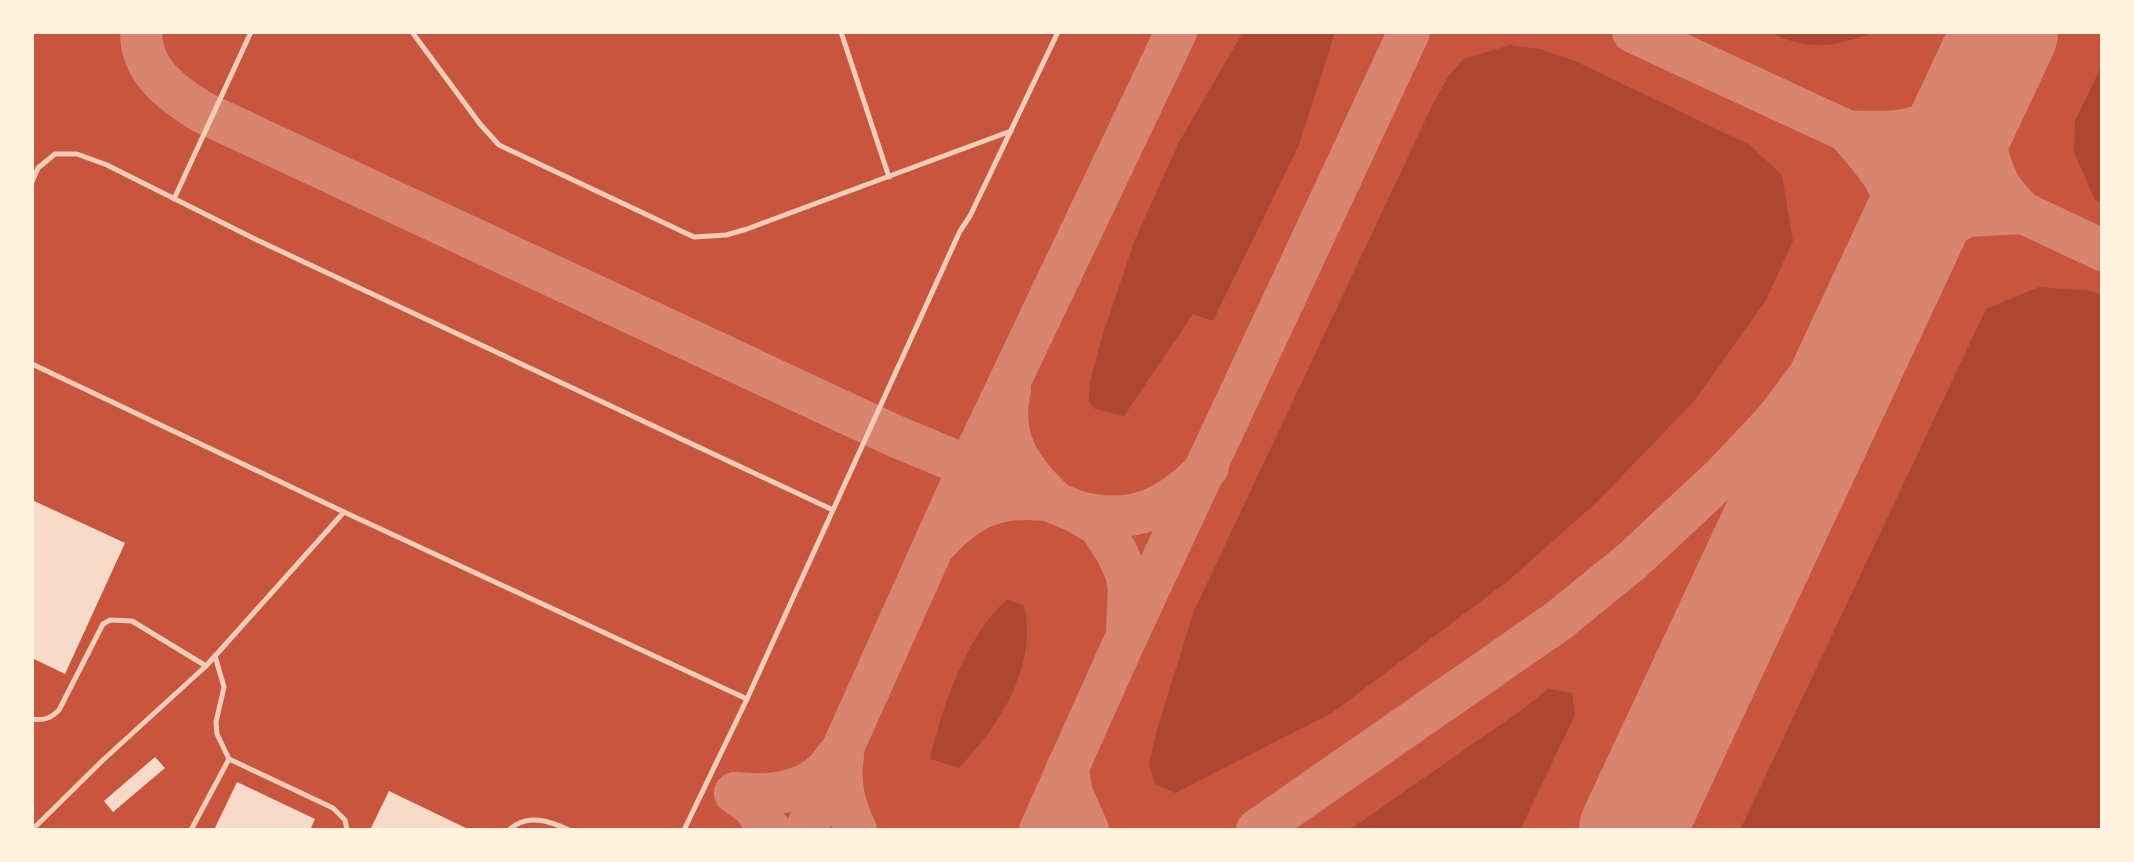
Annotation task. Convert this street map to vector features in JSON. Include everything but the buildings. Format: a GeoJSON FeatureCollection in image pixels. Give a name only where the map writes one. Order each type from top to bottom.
{"type":"FeatureCollection","features":[{"type":"Feature","properties":{"kind":"lane"},"geometry":{"type":"LineString","coordinates":[[174,199],[251,32]]}},
{"type":"Feature","properties":{"kind":"lane"},"geometry":{"type":"LineString","coordinates":[[412,32],[499,145],[694,237],[737,232],[1011,131]]}},
{"type":"Feature","properties":{"kind":"lane"},"geometry":{"type":"LineString","coordinates":[[841,32],[889,177]]}},
{"type":"Feature","properties":{"kind":"lane"},"geometry":{"type":"LineString","coordinates":[[684,830],[960,231],[1058,32]]}},
{"type":"Feature","properties":{"kind":"lane"},"geometry":{"type":"LineString","coordinates":[[32,182],[38,168],[55,154],[77,154],[107,165],[833,510]]}},
{"type":"Feature","properties":{"kind":"lane"},"geometry":{"type":"LineString","coordinates":[[32,364],[747,699]]}},
{"type":"Feature","properties":{"kind":"lane"},"geometry":{"type":"LineString","coordinates":[[32,830],[206,666],[344,512]]}},
{"type":"Feature","properties":{"kind":"lane"},"geometry":{"type":"LineString","coordinates":[[32,719],[40,721],[52,717],[59,710],[103,624],[110,620],[132,621],[206,666]]}},
{"type":"Feature","properties":{"kind":"lane"},"geometry":{"type":"LineString","coordinates":[[215,656],[224,687],[216,722],[217,734],[229,759],[333,808],[345,820],[347,830]]}},
{"type":"Feature","properties":{"kind":"lane"},"geometry":{"type":"LineString","coordinates":[[191,830],[229,759]]}},
{"type":"Feature","properties":{"kind":"lane"},"geometry":{"type":"LineString","coordinates":[[509,830],[528,820],[538,820],[569,830]]}},
{"type":"Feature","properties":{"kind":"shaded area"},"geometry":{"type":"Polygon","coordinates":[[[1243,32],[1335,32],[1299,145],[1213,321],[1193,314],[1124,416],[1095,409],[1089,401],[1090,382],[1134,242],[1178,144],[1243,32]]]}},
{"type":"Feature","properties":{"kind":"shaded area"},"geometry":{"type":"Polygon","coordinates":[[[1769,32],[1875,32],[1834,44],[1810,45],[1769,32]]]}},
{"type":"Feature","properties":{"kind":"shaded area"},"geometry":{"type":"Polygon","coordinates":[[[1510,45],[1540,49],[1575,61],[1750,145],[1782,175],[1793,241],[1766,300],[1695,400],[1597,502],[1508,581],[1332,713],[1175,793],[1155,784],[1149,763],[1194,611],[1431,108],[1449,75],[1464,59],[1510,45]]]}},
{"type":"Feature","properties":{"kind":"shaded area"},"geometry":{"type":"Polygon","coordinates":[[[2102,65],[2102,203],[2095,200],[2074,152],[2075,121],[2102,65]]]}},
{"type":"Feature","properties":{"kind":"shaded area"},"geometry":{"type":"Polygon","coordinates":[[[2039,287],[2092,291],[2102,296],[2102,830],[1740,830],[1986,309],[2039,287]]]}},
{"type":"Feature","properties":{"kind":"shaded area"},"geometry":{"type":"Polygon","coordinates":[[[1008,599],[1024,606],[1027,629],[1020,673],[1012,694],[988,733],[959,768],[930,759],[958,672],[980,630],[1008,599]]]}},
{"type":"Feature","properties":{"kind":"shaded area"},"geometry":{"type":"Polygon","coordinates":[[[1548,689],[1572,693],[1575,715],[1520,830],[1349,830],[1523,709],[1548,689]]]}},
{"type":"Feature","properties":{"kind":"taxiway"},"geometry":{"type":"LineString","coordinates":[[141,32],[142,46],[152,70],[170,89],[202,112],[895,436],[1075,511],[1114,517],[1148,510],[1179,493],[1208,467]]}},
{"type":"Feature","properties":{"kind":"taxiway"},"geometry":{"type":"LineString","coordinates":[[806,830],[969,467],[1176,32]]}},
{"type":"Feature","properties":{"kind":"taxiway"},"geometry":{"type":"LineString","coordinates":[[1040,830],[1125,640],[1409,32]]}},
{"type":"Feature","properties":{"kind":"taxiway"},"geometry":{"type":"LineString","coordinates":[[1633,32],[1945,173]]}},
{"type":"Feature","properties":{"kind":"taxiway"},"geometry":{"type":"LineString","coordinates":[[1257,830],[1558,621],[1633,560],[1724,475],[1775,421],[1854,316],[1913,247],[1968,216],[2022,213],[1999,184],[1986,147],[1982,90],[1990,32]]}},
{"type":"Feature","properties":{"kind":"taxiway"},"geometry":{"type":"LineString","coordinates":[[1894,268],[1901,229],[1895,198],[1882,174],[1847,131],[1895,131],[1930,123],[1953,109],[1983,78]]}},
{"type":"Feature","properties":{"kind":"taxiway"},"geometry":{"type":"LineString","coordinates":[[1998,201],[2102,250]]}},
{"type":"Feature","properties":{"kind":"taxiway"},"geometry":{"type":"LineString","coordinates":[[938,542],[963,519],[990,505],[1019,499],[1054,501],[1031,477],[1015,452],[1007,423],[1010,390]]}},
{"type":"Feature","properties":{"kind":"taxiway"},"geometry":{"type":"LineString","coordinates":[[1075,511],[1099,525],[1126,573],[1129,589],[1127,627]]}},
{"type":"Feature","properties":{"kind":"taxiway"},"geometry":{"type":"LineString","coordinates":[[843,756],[844,794],[856,830]]}},
{"type":"Feature","properties":{"kind":"taxiway"},"geometry":{"type":"LineString","coordinates":[[735,793],[764,794],[792,790],[816,778],[836,757]]}},
{"type":"Feature","properties":{"kind":"taxiway"},"geometry":{"type":"LineString","coordinates":[[1068,766],[1071,791],[1088,830]]}},
{"type":"Feature","properties":{"kind":"taxiway"},"geometry":{"type":"LineString","coordinates":[[735,793],[753,806],[770,830]]}},
{"type":"Feature","properties":{"kind":"runway"},"geometry":{"type":"LineString","coordinates":[[1632,830],[2005,32]]}}]}
